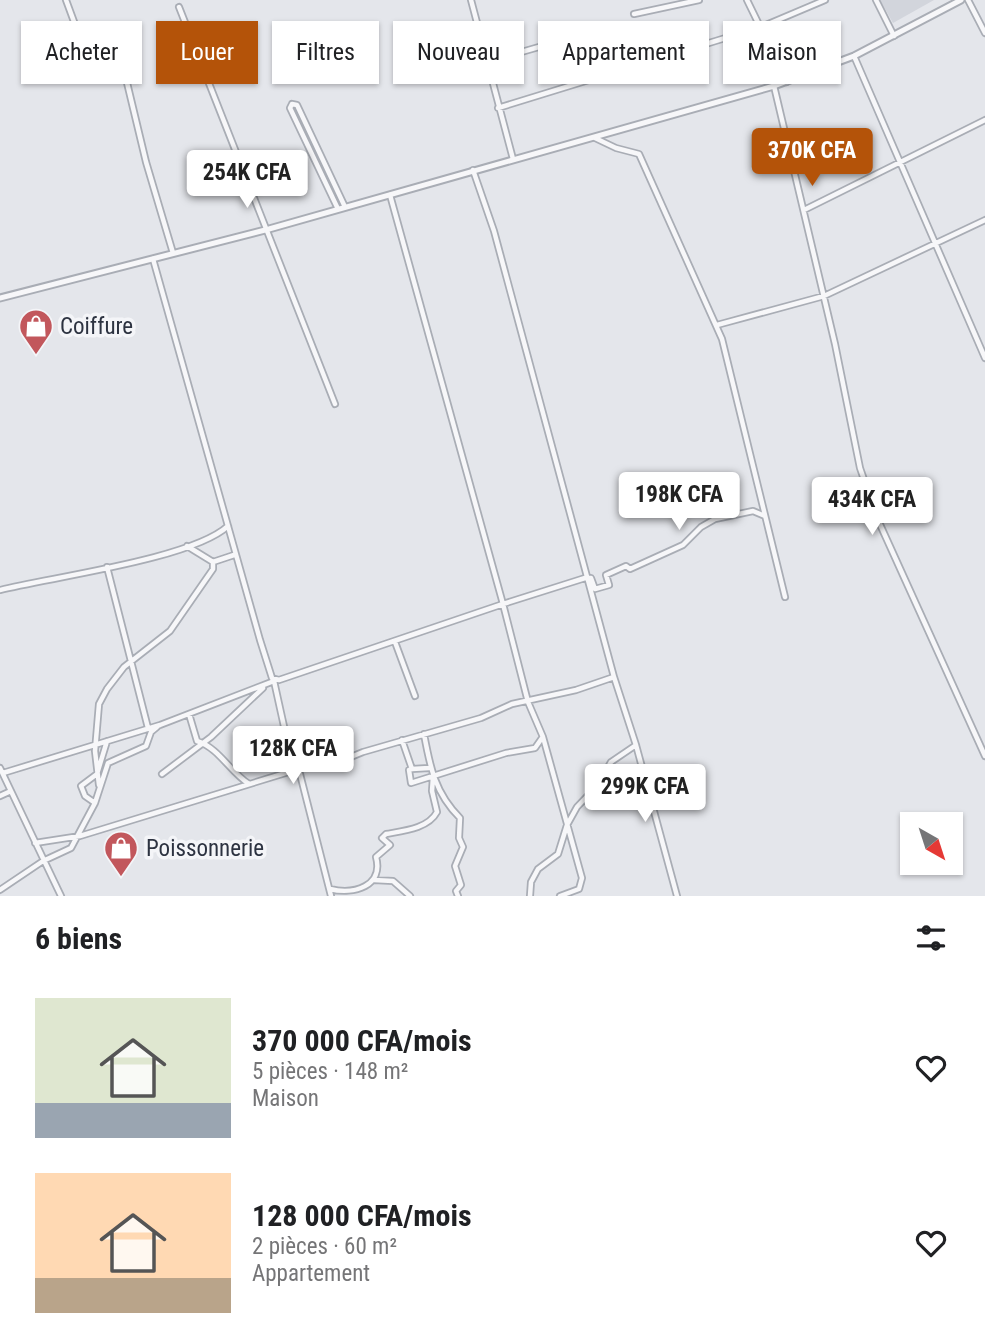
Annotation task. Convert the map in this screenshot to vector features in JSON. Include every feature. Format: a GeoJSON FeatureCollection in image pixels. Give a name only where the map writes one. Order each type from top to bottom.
{"type":"FeatureCollection","features":[{"type":"Feature","properties":{"kind":"street"},"geometry":{"type":"LineString","coordinates":[[66,0],[87,57],[96,61],[112,57],[123,66],[146,162],[173,253]]}},
{"type":"Feature","properties":{"kind":"street"},"geometry":{"type":"LineString","coordinates":[[471,0],[476,21]]}},
{"type":"Feature","properties":{"kind":"street"},"geometry":{"type":"LineString","coordinates":[[634,14],[699,0]]}},
{"type":"Feature","properties":{"kind":"street"},"geometry":{"type":"LineString","coordinates":[[747,0],[758,21]]}},
{"type":"Feature","properties":{"kind":"street"},"geometry":{"type":"LineString","coordinates":[[775,21],[825,0]]}},
{"type":"Feature","properties":{"kind":"street"},"geometry":{"type":"LineString","coordinates":[[876,0],[894,37]]}},
{"type":"Feature","properties":{"kind":"street"},"geometry":{"type":"LineString","coordinates":[[841,61],[894,37],[961,0]]}},
{"type":"Feature","properties":{"kind":"street"},"geometry":{"type":"LineString","coordinates":[[968,0],[985,33]]}},
{"type":"Feature","properties":{"kind":"street"},"geometry":{"type":"LineString","coordinates":[[179,8],[269,229],[335,404]]}},
{"type":"Feature","properties":{"kind":"street"},"geometry":{"type":"LineString","coordinates":[[498,108],[723,39]]}},
{"type":"Feature","properties":{"kind":"street"},"geometry":{"type":"LineString","coordinates":[[855,56],[934,245],[985,358]]}},
{"type":"Feature","properties":{"kind":"street"},"geometry":{"type":"LineString","coordinates":[[492,84],[513,159]]}},
{"type":"Feature","properties":{"kind":"street"},"geometry":{"type":"LineString","coordinates":[[0,299],[269,229],[780,84]]}},
{"type":"Feature","properties":{"kind":"street"},"geometry":{"type":"LineString","coordinates":[[774,86],[824,296],[860,468],[873,507],[985,756]]}},
{"type":"Feature","properties":{"kind":"street"},"geometry":{"type":"LineString","coordinates":[[338,209],[290,108],[292,104],[297,105],[345,207]]}},
{"type":"Feature","properties":{"kind":"street"},"geometry":{"type":"LineString","coordinates":[[804,210],[985,120]]}},
{"type":"Feature","properties":{"kind":"street"},"geometry":{"type":"LineString","coordinates":[[594,138],[639,154],[717,325],[785,597]]}},
{"type":"Feature","properties":{"kind":"street"},"geometry":{"type":"LineString","coordinates":[[473,170],[494,231],[585,578],[636,745],[677,896]]}},
{"type":"Feature","properties":{"kind":"street"},"geometry":{"type":"LineString","coordinates":[[390,195],[528,702],[543,737],[567,825],[581,884],[579,889],[560,896]]}},
{"type":"Feature","properties":{"kind":"street"},"geometry":{"type":"LineString","coordinates":[[717,325],[824,296],[985,220]]}},
{"type":"Feature","properties":{"kind":"street"},"geometry":{"type":"LineString","coordinates":[[153,259],[229,525],[234,555],[274,681],[285,731],[299,770],[331,896]]}},
{"type":"Feature","properties":{"kind":"street"},"geometry":{"type":"LineString","coordinates":[[61,896],[2,770],[148,729],[274,681],[585,578],[591,578],[595,589],[608,585],[606,575],[610,572],[626,566],[630,569],[671,552],[707,523],[743,513],[758,512],[765,516]]}},
{"type":"Feature","properties":{"kind":"street"},"geometry":{"type":"LineString","coordinates":[[0,590],[49,578],[68,578],[187,546],[222,531],[229,525]]}},
{"type":"Feature","properties":{"kind":"street"},"geometry":{"type":"LineString","coordinates":[[187,546],[213,562]]}},
{"type":"Feature","properties":{"kind":"street"},"geometry":{"type":"LineString","coordinates":[[213,562],[234,555]]}},
{"type":"Feature","properties":{"kind":"street"},"geometry":{"type":"LineString","coordinates":[[99,785],[96,744],[99,704],[116,676],[179,620],[213,569],[213,562]]}},
{"type":"Feature","properties":{"kind":"street"},"geometry":{"type":"LineString","coordinates":[[107,567],[148,729]]}},
{"type":"Feature","properties":{"kind":"street"},"geometry":{"type":"LineString","coordinates":[[394,642],[415,696]]}},
{"type":"Feature","properties":{"kind":"street"},"geometry":{"type":"LineString","coordinates":[[35,842],[80,836],[328,760],[341,761],[402,740],[481,718],[512,704],[528,702],[614,677]]}},
{"type":"Feature","properties":{"kind":"street"},"geometry":{"type":"LineString","coordinates":[[162,774],[204,743],[266,684]]}},
{"type":"Feature","properties":{"kind":"street"},"geometry":{"type":"LineString","coordinates":[[189,714],[196,739],[218,754],[234,774],[249,784]]}},
{"type":"Feature","properties":{"kind":"street"},"geometry":{"type":"LineString","coordinates":[[0,890],[44,861],[71,848],[80,836],[95,803],[108,763],[146,746],[151,732],[160,725]]}},
{"type":"Feature","properties":{"kind":"street"},"geometry":{"type":"LineString","coordinates":[[424,734],[429,768],[449,807],[460,818],[459,838],[463,847],[455,866],[461,885],[456,891],[458,896]]}},
{"type":"Feature","properties":{"kind":"street"},"geometry":{"type":"LineString","coordinates":[[412,769],[409,770],[411,783],[506,753],[535,748],[543,737]]}},
{"type":"Feature","properties":{"kind":"street"},"geometry":{"type":"LineString","coordinates":[[402,740],[412,769]]}},
{"type":"Feature","properties":{"kind":"street"},"geometry":{"type":"LineString","coordinates":[[95,803],[85,796],[80,786],[96,776],[107,741]]}},
{"type":"Feature","properties":{"kind":"street"},"geometry":{"type":"LineString","coordinates":[[530,896],[531,882],[538,869],[558,854],[567,825],[577,807],[597,786],[611,762],[636,745]]}},
{"type":"Feature","properties":{"kind":"street"},"geometry":{"type":"LineString","coordinates":[[412,769],[429,768]]}},
{"type":"Feature","properties":{"kind":"street"},"geometry":{"type":"LineString","coordinates":[[329,889],[357,890],[366,887],[374,880],[378,864],[376,857],[390,845],[383,838],[386,834],[398,835],[434,818],[437,812],[432,791],[433,777]]}},
{"type":"Feature","properties":{"kind":"street"},"geometry":{"type":"LineString","coordinates":[[0,796],[11,791]]}},
{"type":"Feature","properties":{"kind":"street"},"geometry":{"type":"LineString","coordinates":[[374,880],[393,881],[410,896]]}},
{"type":"Feature","properties":{"kind":"shaded area"},"geometry":{"type":"Polygon","coordinates":[[[880,0],[934,0],[893,23],[880,0]]]}},
{"type":"Feature","properties":{"kind":"place","name":"Coiffure"},"geometry":{"type":"Point","coordinates":[36,356]}},
{"type":"Feature","properties":{"kind":"place","name":"Poissonnerie"},"geometry":{"type":"Point","coordinates":[121,878]}}]}
